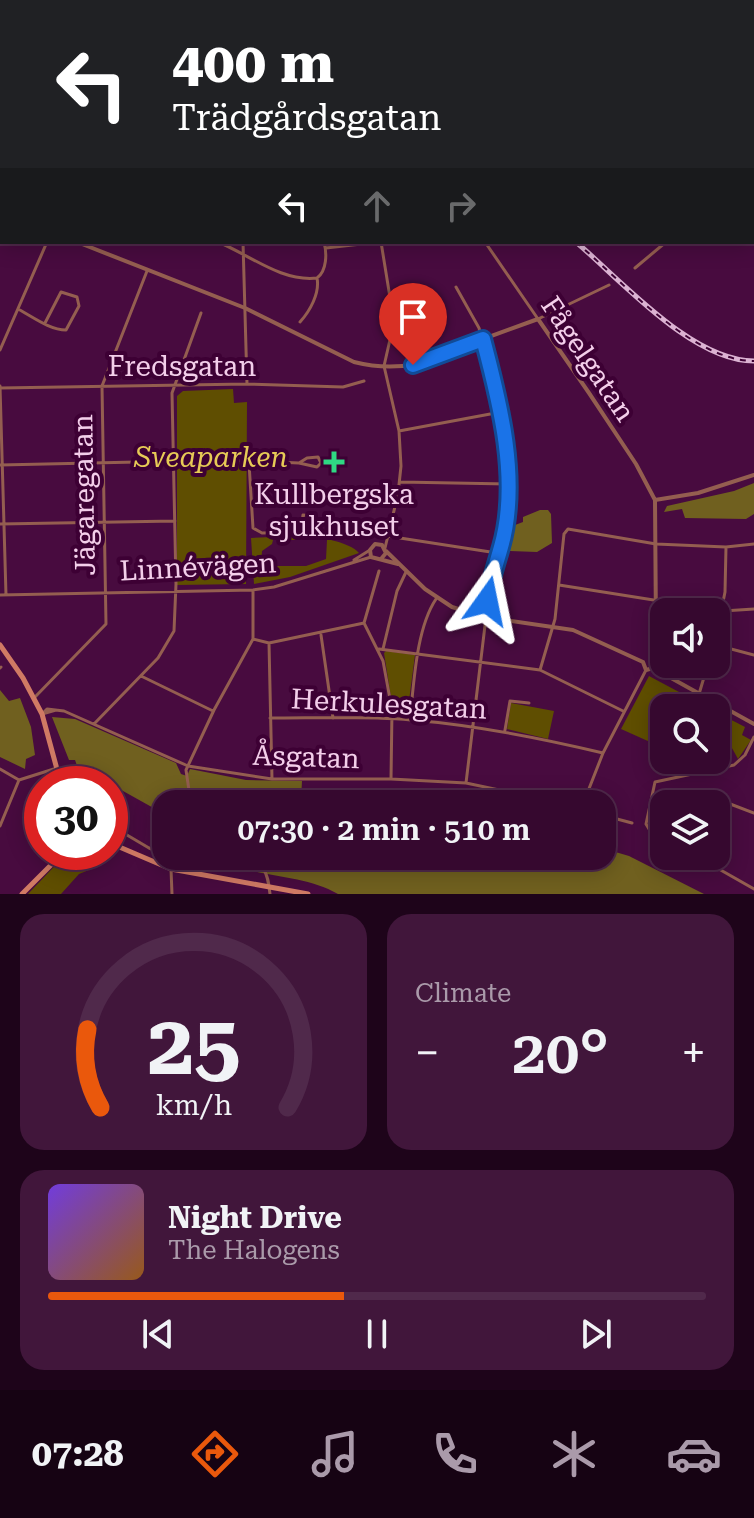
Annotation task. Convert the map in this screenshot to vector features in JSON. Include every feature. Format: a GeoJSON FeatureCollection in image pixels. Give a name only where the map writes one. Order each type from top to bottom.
{"type":"FeatureCollection","features":[{"type":"Feature","properties":{"kind":"main road"},"geometry":{"type":"LineString","coordinates":[[0,645],[42,714],[56,766]]}},
{"type":"Feature","properties":{"kind":"main road"},"geometry":{"type":"LineString","coordinates":[[128,851],[152,861]]}},
{"type":"Feature","properties":{"kind":"main road"},"geometry":{"type":"LineString","coordinates":[[22,894],[46,870]]}},
{"type":"Feature","properties":{"kind":"main road"},"geometry":{"type":"LineString","coordinates":[[175,870],[269,891],[308,894]]}},
{"type":"Feature","properties":{"kind":"street"},"geometry":{"type":"LineString","coordinates":[[0,350],[46,244]]}},
{"type":"Feature","properties":{"kind":"street"},"geometry":{"type":"LineString","coordinates":[[89,244],[147,271],[245,308],[354,362],[384,366],[415,364],[538,319],[609,285]]}},
{"type":"Feature","properties":{"kind":"street"},"geometry":{"type":"LineString","coordinates":[[223,244],[282,273],[317,278],[323,273],[325,244]]}},
{"type":"Feature","properties":{"kind":"street"},"geometry":{"type":"LineString","coordinates":[[243,244],[247,384]]}},
{"type":"Feature","properties":{"kind":"street"},"geometry":{"type":"LineString","coordinates":[[326,248],[362,244]]}},
{"type":"Feature","properties":{"kind":"street"},"geometry":{"type":"LineString","coordinates":[[380,244],[394,322],[384,366],[399,431],[400,482],[381,559]]}},
{"type":"Feature","properties":{"kind":"street","name":"Fågelgatan"},"geometry":{"type":"LineString","coordinates":[[486,244],[636,464],[655,500]]}},
{"type":"Feature","properties":{"kind":"street"},"geometry":{"type":"LineString","coordinates":[[635,268],[664,244]]}},
{"type":"Feature","properties":{"kind":"street","name":"Jägaregatan"},"geometry":{"type":"LineString","coordinates":[[34,698],[104,628],[102,386],[147,271]]}},
{"type":"Feature","properties":{"kind":"street"},"geometry":{"type":"LineString","coordinates":[[300,322],[317,292],[317,278]]}},
{"type":"Feature","properties":{"kind":"street"},"geometry":{"type":"LineString","coordinates":[[456,287],[483,339],[502,412],[508,484],[485,617],[466,783]]}},
{"type":"Feature","properties":{"kind":"street"},"geometry":{"type":"LineString","coordinates":[[18,309],[45,323],[61,331],[66,330],[79,306],[77,297],[61,292],[45,323]]}},
{"type":"Feature","properties":{"kind":"street"},"geometry":{"type":"LineString","coordinates":[[94,724],[158,658],[169,642],[175,624],[174,385],[201,313]]}},
{"type":"Feature","properties":{"kind":"street","name":"Fredsgatan"},"geometry":{"type":"LineString","coordinates":[[0,388],[247,384],[343,387],[364,381]]}},
{"type":"Feature","properties":{"kind":"street"},"geometry":{"type":"LineString","coordinates":[[0,388],[6,595]]}},
{"type":"Feature","properties":{"kind":"street"},"geometry":{"type":"LineString","coordinates":[[399,431],[502,412]]}},
{"type":"Feature","properties":{"kind":"street"},"geometry":{"type":"LineString","coordinates":[[1,465],[174,461],[299,463],[317,467],[321,463],[315,456],[299,463]]}},
{"type":"Feature","properties":{"kind":"street"},"geometry":{"type":"LineString","coordinates":[[249,462],[253,528],[262,533],[301,532],[315,531],[317,520],[314,516],[303,515],[301,532]]}},
{"type":"Feature","properties":{"kind":"street"},"geometry":{"type":"LineString","coordinates":[[655,598],[655,500],[698,493],[754,475]]}},
{"type":"Feature","properties":{"kind":"street"},"geometry":{"type":"LineString","coordinates":[[400,482],[508,484]]}},
{"type":"Feature","properties":{"kind":"street"},"geometry":{"type":"LineString","coordinates":[[2,524],[175,521]]}},
{"type":"Feature","properties":{"kind":"street"},"geometry":{"type":"LineString","coordinates":[[540,670],[554,627],[564,534],[568,529],[656,544],[726,547],[754,544]]}},
{"type":"Feature","properties":{"kind":"street"},"geometry":{"type":"LineString","coordinates":[[400,565],[371,557],[370,550],[387,536],[498,553]]}},
{"type":"Feature","properties":{"kind":"street"},"geometry":{"type":"LineString","coordinates":[[377,544],[436,599],[467,614],[581,632],[643,662],[650,660]]}},
{"type":"Feature","properties":{"kind":"street"},"geometry":{"type":"LineString","coordinates":[[724,598],[726,547]]}},
{"type":"Feature","properties":{"kind":"street","name":"Linnévägen"},"geometry":{"type":"LineString","coordinates":[[347,564],[370,550]]}},
{"type":"Feature","properties":{"kind":"street","name":"Linnévägen"},"geometry":{"type":"LineString","coordinates":[[0,595],[253,590],[274,587],[371,557]]}},
{"type":"Feature","properties":{"kind":"street"},"geometry":{"type":"LineString","coordinates":[[379,571],[364,623],[381,649]]}},
{"type":"Feature","properties":{"kind":"street"},"geometry":{"type":"LineString","coordinates":[[391,779],[391,719],[381,649],[397,591],[407,571]]}},
{"type":"Feature","properties":{"kind":"street"},"geometry":{"type":"LineString","coordinates":[[559,585],[650,598]]}},
{"type":"Feature","properties":{"kind":"street"},"geometry":{"type":"LineString","coordinates":[[189,790],[188,766],[213,711],[253,639],[253,590]]}},
{"type":"Feature","properties":{"kind":"street"},"geometry":{"type":"LineString","coordinates":[[410,719],[418,653],[429,611],[436,599]]}},
{"type":"Feature","properties":{"kind":"street"},"geometry":{"type":"LineString","coordinates":[[730,611],[754,609]]}},
{"type":"Feature","properties":{"kind":"street"},"geometry":{"type":"LineString","coordinates":[[253,639],[269,643],[364,623]]}},
{"type":"Feature","properties":{"kind":"street"},"geometry":{"type":"LineString","coordinates":[[321,633],[333,718]]}},
{"type":"Feature","properties":{"kind":"street"},"geometry":{"type":"LineString","coordinates":[[269,643],[272,779]]}},
{"type":"Feature","properties":{"kind":"street"},"geometry":{"type":"LineString","coordinates":[[381,649],[540,670],[623,711]]}},
{"type":"Feature","properties":{"kind":"street"},"geometry":{"type":"LineString","coordinates":[[730,649],[754,655]]}},
{"type":"Feature","properties":{"kind":"street"},"geometry":{"type":"LineString","coordinates":[[643,662],[646,670]]}},
{"type":"Feature","properties":{"kind":"street"},"geometry":{"type":"LineString","coordinates":[[588,790],[623,711],[646,670],[650,669]]}},
{"type":"Feature","properties":{"kind":"street"},"geometry":{"type":"LineString","coordinates":[[140,676],[213,711]]}},
{"type":"Feature","properties":{"kind":"street"},"geometry":{"type":"LineString","coordinates":[[671,678],[699,694],[704,678]]}},
{"type":"Feature","properties":{"kind":"street","name":"Herkulesgatan"},"geometry":{"type":"LineString","coordinates":[[505,731],[509,703],[529,703]]}},
{"type":"Feature","properties":{"kind":"street","name":"Åsgatan"},"geometry":{"type":"LineString","coordinates":[[42,714],[56,710],[188,766],[272,779],[391,779],[466,783],[499,790]]}},
{"type":"Feature","properties":{"kind":"street"},"geometry":{"type":"LineString","coordinates":[[730,711],[754,724]]}},
{"type":"Feature","properties":{"kind":"street","name":"Herkulesgatan"},"geometry":{"type":"LineString","coordinates":[[270,718],[410,719],[505,731],[603,753]]}},
{"type":"Feature","properties":{"kind":"street"},"geometry":{"type":"LineString","coordinates":[[653,790],[655,782],[734,765],[745,755],[754,737]]}},
{"type":"Feature","properties":{"kind":"street"},"geometry":{"type":"LineString","coordinates":[[0,769],[19,780],[24,778]]}},
{"type":"Feature","properties":{"kind":"street"},"geometry":{"type":"LineString","coordinates":[[0,826],[19,780]]}},
{"type":"Feature","properties":{"kind":"street"},"geometry":{"type":"LineString","coordinates":[[730,804],[754,813]]}},
{"type":"Feature","properties":{"kind":"street"},"geometry":{"type":"LineString","coordinates":[[650,806],[647,827],[650,829]]}},
{"type":"Feature","properties":{"kind":"street"},"geometry":{"type":"LineString","coordinates":[[616,819],[632,823]]}},
{"type":"Feature","properties":{"kind":"street"},"geometry":{"type":"LineString","coordinates":[[128,836],[152,849]]}},
{"type":"Feature","properties":{"kind":"street"},"geometry":{"type":"LineString","coordinates":[[171,870],[172,894]]}},
{"type":"Feature","properties":{"kind":"street"},"geometry":{"type":"LineString","coordinates":[[264,870],[269,879],[269,891]]}},
{"type":"Feature","properties":{"kind":"street"},"geometry":{"type":"LineString","coordinates":[[721,870],[754,889]]}},
{"type":"Feature","properties":{"kind":"green space","name":"Sveaparken"},"geometry":{"type":"Polygon","coordinates":[[[233,389],[234,403],[247,402],[246,584],[177,585],[177,396],[183,391],[233,389]]]}},
{"type":"Feature","properties":{"kind":"green space"},"geometry":{"type":"Polygon","coordinates":[[[297,536],[297,540],[273,540],[262,551],[261,566],[306,566],[326,559],[327,540],[303,540],[303,536],[324,538],[341,543],[359,553],[290,577],[254,584],[251,538],[297,536]]]}},
{"type":"Feature","properties":{"kind":"green space"},"geometry":{"type":"Polygon","coordinates":[[[386,651],[415,655],[407,716],[396,715],[393,710],[386,651]]]}},
{"type":"Feature","properties":{"kind":"green space"},"geometry":{"type":"Polygon","coordinates":[[[649,676],[683,694],[650,694],[650,742],[621,729],[649,676]]]}},
{"type":"Feature","properties":{"kind":"green space"},"geometry":{"type":"Polygon","coordinates":[[[511,703],[554,711],[548,739],[507,729],[511,703]]]}},
{"type":"Feature","properties":{"kind":"green space"},"geometry":{"type":"Polygon","coordinates":[[[730,719],[745,727],[742,735],[751,740],[738,759],[730,744],[730,719]]]}},
{"type":"Feature","properties":{"kind":"green space"},"geometry":{"type":"Polygon","coordinates":[[[51,870],[89,870],[79,874],[61,894],[28,894],[51,870]]]}},
{"type":"Feature","properties":{"kind":"shaded area"},"geometry":{"type":"Polygon","coordinates":[[[754,483],[754,514],[746,519],[685,518],[682,509],[664,512],[667,506],[734,491],[754,483]]]}},
{"type":"Feature","properties":{"kind":"shaded area"},"geometry":{"type":"Polygon","coordinates":[[[548,510],[551,514],[552,543],[537,552],[510,551],[506,538],[515,525],[523,522],[523,517],[548,510]]]}},
{"type":"Feature","properties":{"kind":"shaded area"},"geometry":{"type":"Polygon","coordinates":[[[0,690],[9,701],[20,698],[31,727],[35,755],[26,759],[24,769],[0,757],[0,690]]]}},
{"type":"Feature","properties":{"kind":"shaded area"},"geometry":{"type":"Polygon","coordinates":[[[52,717],[75,719],[176,763],[181,774],[187,776],[190,769],[246,780],[302,781],[302,790],[152,790],[152,807],[128,794],[128,766],[77,766],[75,760],[69,760],[52,717]]]}},
{"type":"Feature","properties":{"kind":"shaded area"},"geometry":{"type":"Polygon","coordinates":[[[616,852],[704,894],[338,894],[308,882],[248,870],[616,870],[616,852]]]}},
{"type":"Feature","properties":{"kind":"railway"},"geometry":{"type":"LineString","coordinates":[[578,244],[636,297],[683,334],[706,348],[730,357],[754,361]]}},
{"type":"Feature","properties":{"kind":"place","name":"Kullbergska sjukhuset"},"geometry":{"type":"Point","coordinates":[334,462]}},
{"type":"Feature","properties":{"kind":"route"},"geometry":{"type":"LineString","coordinates":[[413,365],[483,339],[502,412],[508,484],[501,548],[487,601]]}}]}
